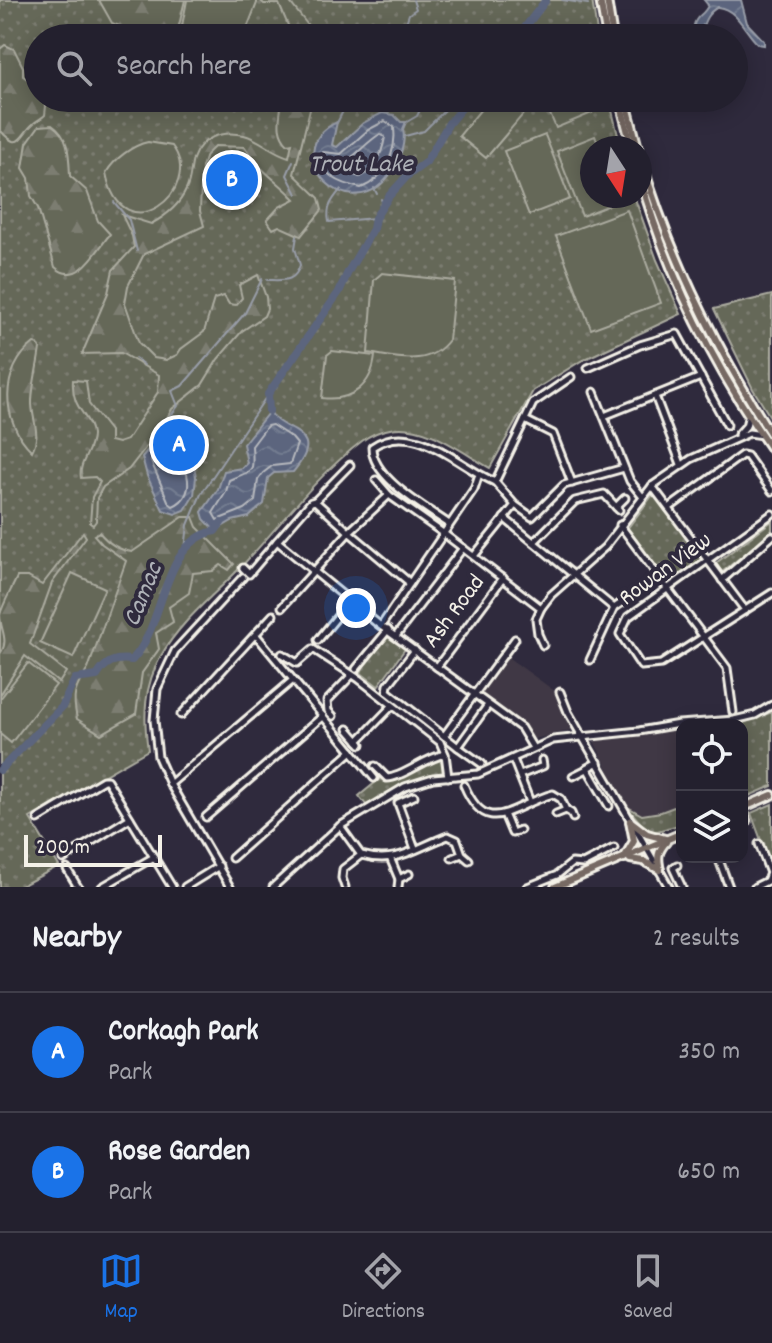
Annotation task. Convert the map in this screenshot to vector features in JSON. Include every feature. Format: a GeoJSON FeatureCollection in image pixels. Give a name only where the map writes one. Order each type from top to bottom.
{"type":"FeatureCollection","features":[{"type":"Feature","properties":{"kind":"main road"},"geometry":{"type":"LineString","coordinates":[[600,0],[604,24]]}},
{"type":"Feature","properties":{"kind":"main road"},"geometry":{"type":"LineString","coordinates":[[607,0],[611,24]]}},
{"type":"Feature","properties":{"kind":"main road"},"geometry":{"type":"LineString","coordinates":[[625,112],[630,136]]}},
{"type":"Feature","properties":{"kind":"main road"},"geometry":{"type":"LineString","coordinates":[[626,112],[634,136]]}},
{"type":"Feature","properties":{"kind":"main road"},"geometry":{"type":"LineString","coordinates":[[652,193],[683,277],[712,337],[772,436]]}},
{"type":"Feature","properties":{"kind":"main road"},"geometry":{"type":"LineString","coordinates":[[649,208],[691,311],[772,450]]}},
{"type":"Feature","properties":{"kind":"main road"},"geometry":{"type":"LineString","coordinates":[[748,813],[772,795]]}},
{"type":"Feature","properties":{"kind":"main road"},"geometry":{"type":"LineString","coordinates":[[630,821],[647,834],[668,839]]}},
{"type":"Feature","properties":{"kind":"main road"},"geometry":{"type":"LineString","coordinates":[[623,860],[634,841],[630,821]]}},
{"type":"Feature","properties":{"kind":"main road"},"geometry":{"type":"LineString","coordinates":[[555,887],[676,836]]}},
{"type":"Feature","properties":{"kind":"main road"},"geometry":{"type":"LineString","coordinates":[[660,870],[658,852],[668,839]]}},
{"type":"Feature","properties":{"kind":"main road"},"geometry":{"type":"LineString","coordinates":[[623,860],[643,861],[660,870]]}},
{"type":"Feature","properties":{"kind":"street"},"geometry":{"type":"LineString","coordinates":[[588,368],[595,360],[675,333],[679,335],[727,425]]}},
{"type":"Feature","properties":{"kind":"street"},"geometry":{"type":"LineString","coordinates":[[604,416],[701,377]]}},
{"type":"Feature","properties":{"kind":"street"},"geometry":{"type":"LineString","coordinates":[[495,482],[536,399],[566,378]]}},
{"type":"Feature","properties":{"kind":"street"},"geometry":{"type":"LineString","coordinates":[[594,392],[624,468],[642,496]]}},
{"type":"Feature","properties":{"kind":"street"},"geometry":{"type":"LineString","coordinates":[[655,396],[681,464]]}},
{"type":"Feature","properties":{"kind":"street"},"geometry":{"type":"LineString","coordinates":[[722,417],[729,412]]}},
{"type":"Feature","properties":{"kind":"street"},"geometry":{"type":"LineString","coordinates":[[731,441],[744,429],[749,414]]}},
{"type":"Feature","properties":{"kind":"street"},"geometry":{"type":"LineString","coordinates":[[525,420],[553,434],[572,483]]}},
{"type":"Feature","properties":{"kind":"street"},"geometry":{"type":"LineString","coordinates":[[543,645],[536,619],[541,608],[551,595],[605,547],[652,486],[681,464],[731,441],[749,433],[763,436]]}},
{"type":"Feature","properties":{"kind":"street"},"geometry":{"type":"LineString","coordinates":[[449,524],[400,489],[381,471],[372,447],[395,438],[416,439],[461,462],[478,477],[495,482],[529,516],[534,516],[564,485],[624,468]]}},
{"type":"Feature","properties":{"kind":"street"},"geometry":{"type":"LineString","coordinates":[[669,508],[742,455],[747,456],[772,491]]}},
{"type":"Feature","properties":{"kind":"street"},"geometry":{"type":"LineString","coordinates":[[243,568],[249,574],[311,502],[350,465]]}},
{"type":"Feature","properties":{"kind":"street"},"geometry":{"type":"LineString","coordinates":[[381,626],[474,489],[478,477]]}},
{"type":"Feature","properties":{"kind":"street"},"geometry":{"type":"LineString","coordinates":[[376,480],[389,495],[541,608]]}},
{"type":"Feature","properties":{"kind":"street"},"geometry":{"type":"LineString","coordinates":[[652,486],[745,610]]}},
{"type":"Feature","properties":{"kind":"street"},"geometry":{"type":"LineString","coordinates":[[534,542],[575,501],[602,494],[617,508],[625,498]]}},
{"type":"Feature","properties":{"kind":"street"},"geometry":{"type":"LineString","coordinates":[[282,607],[349,532],[389,495]]}},
{"type":"Feature","properties":{"kind":"street"},"geometry":{"type":"LineString","coordinates":[[315,501],[410,583]]}},
{"type":"Feature","properties":{"kind":"street"},"geometry":{"type":"LineString","coordinates":[[474,556],[515,505]]}},
{"type":"Feature","properties":{"kind":"street","name":"Rowan View"},"geometry":{"type":"LineString","coordinates":[[705,637],[667,662],[643,668],[621,638],[620,631],[625,620],[772,514]]}},
{"type":"Feature","properties":{"kind":"street"},"geometry":{"type":"LineString","coordinates":[[504,518],[614,608]]}},
{"type":"Feature","properties":{"kind":"street"},"geometry":{"type":"LineString","coordinates":[[620,525],[727,668],[733,712]]}},
{"type":"Feature","properties":{"kind":"street"},"geometry":{"type":"LineString","coordinates":[[722,580],[772,536]]}},
{"type":"Feature","properties":{"kind":"street"},"geometry":{"type":"LineString","coordinates":[[277,541],[381,626],[523,730],[533,748]]}},
{"type":"Feature","properties":{"kind":"street"},"geometry":{"type":"LineString","coordinates":[[396,636],[463,548]]}},
{"type":"Feature","properties":{"kind":"street"},"geometry":{"type":"LineString","coordinates":[[590,660],[614,608],[660,576]]}},
{"type":"Feature","properties":{"kind":"street"},"geometry":{"type":"LineString","coordinates":[[230,887],[160,764],[154,736],[155,702],[162,675],[175,651],[243,577]]}},
{"type":"Feature","properties":{"kind":"street","name":"Ash Road"},"geometry":{"type":"LineString","coordinates":[[437,667],[503,578]]}},
{"type":"Feature","properties":{"kind":"street"},"geometry":{"type":"LineString","coordinates":[[705,637],[772,593]]}},
{"type":"Feature","properties":{"kind":"street"},"geometry":{"type":"LineString","coordinates":[[318,640],[350,601]]}},
{"type":"Feature","properties":{"kind":"street"},"geometry":{"type":"LineString","coordinates":[[181,715],[273,615]]}},
{"type":"Feature","properties":{"kind":"street"},"geometry":{"type":"LineString","coordinates":[[356,669],[388,630]]}},
{"type":"Feature","properties":{"kind":"street"},"geometry":{"type":"LineString","coordinates":[[256,635],[374,778]]}},
{"type":"Feature","properties":{"kind":"street"},"geometry":{"type":"LineString","coordinates":[[444,736],[515,639]]}},
{"type":"Feature","properties":{"kind":"street"},"geometry":{"type":"LineString","coordinates":[[282,654],[297,663],[313,649],[352,675],[440,742],[448,777]]}},
{"type":"Feature","properties":{"kind":"street"},"geometry":{"type":"LineString","coordinates":[[415,650],[386,689],[482,764]]}},
{"type":"Feature","properties":{"kind":"street"},"geometry":{"type":"LineString","coordinates":[[333,716],[328,711],[327,701],[352,675]]}},
{"type":"Feature","properties":{"kind":"street"},"geometry":{"type":"LineString","coordinates":[[170,784],[293,680]]}},
{"type":"Feature","properties":{"kind":"street"},"geometry":{"type":"LineString","coordinates":[[560,692],[568,712],[669,887]]}},
{"type":"Feature","properties":{"kind":"street"},"geometry":{"type":"LineString","coordinates":[[458,747],[488,705]]}},
{"type":"Feature","properties":{"kind":"street"},"geometry":{"type":"LineString","coordinates":[[273,887],[340,826],[405,787],[433,778],[478,774],[553,740],[734,720],[755,715],[772,705]]}},
{"type":"Feature","properties":{"kind":"street"},"geometry":{"type":"LineString","coordinates":[[348,729],[360,742],[392,706]]}},
{"type":"Feature","properties":{"kind":"street"},"geometry":{"type":"LineString","coordinates":[[206,817],[323,716]]}},
{"type":"Feature","properties":{"kind":"street"},"geometry":{"type":"LineString","coordinates":[[232,858],[352,751]]}},
{"type":"Feature","properties":{"kind":"street"},"geometry":{"type":"LineString","coordinates":[[375,766],[387,778],[395,778],[421,762],[445,754]]}},
{"type":"Feature","properties":{"kind":"street"},"geometry":{"type":"LineString","coordinates":[[513,759],[530,802]]}},
{"type":"Feature","properties":{"kind":"street"},"geometry":{"type":"LineString","coordinates":[[520,775],[543,766],[542,760]]}},
{"type":"Feature","properties":{"kind":"street"},"geometry":{"type":"LineString","coordinates":[[573,776],[598,762]]}},
{"type":"Feature","properties":{"kind":"street"},"geometry":{"type":"LineString","coordinates":[[587,768],[609,806]]}},
{"type":"Feature","properties":{"kind":"street"},"geometry":{"type":"LineString","coordinates":[[38,819],[103,780],[110,784],[172,887]]}},
{"type":"Feature","properties":{"kind":"street"},"geometry":{"type":"LineString","coordinates":[[464,785],[471,801],[480,812],[488,815],[504,814],[553,794],[561,799],[573,818]]}},
{"type":"Feature","properties":{"kind":"street"},"geometry":{"type":"LineString","coordinates":[[414,796],[398,803],[415,849]]}},
{"type":"Feature","properties":{"kind":"street"},"geometry":{"type":"LineString","coordinates":[[556,814],[566,810]]}},
{"type":"Feature","properties":{"kind":"street"},"geometry":{"type":"LineString","coordinates":[[504,814],[512,833],[520,830]]}},
{"type":"Feature","properties":{"kind":"street"},"geometry":{"type":"LineString","coordinates":[[63,859],[130,818]]}},
{"type":"Feature","properties":{"kind":"street"},"geometry":{"type":"LineString","coordinates":[[340,826],[361,855],[391,860],[448,836],[453,837],[469,860]]}},
{"type":"Feature","properties":{"kind":"street"},"geometry":{"type":"LineString","coordinates":[[527,887],[557,875],[568,865],[583,864],[614,848]]}},
{"type":"Feature","properties":{"kind":"street"},"geometry":{"type":"LineString","coordinates":[[755,887],[767,881],[770,873],[758,848]]}},
{"type":"Feature","properties":{"kind":"street"},"geometry":{"type":"LineString","coordinates":[[452,858],[462,854]]}},
{"type":"Feature","properties":{"kind":"street"},"geometry":{"type":"LineString","coordinates":[[345,887],[343,869],[361,855]]}},
{"type":"Feature","properties":{"kind":"street"},"geometry":{"type":"LineString","coordinates":[[102,887],[154,857]]}},
{"type":"Feature","properties":{"kind":"street"},"geometry":{"type":"LineString","coordinates":[[391,860],[399,879],[398,887]]}},
{"type":"Feature","properties":{"kind":"street"},"geometry":{"type":"LineString","coordinates":[[720,863],[729,887]]}},
{"type":"Feature","properties":{"kind":"street"},"geometry":{"type":"LineString","coordinates":[[568,865],[573,880]]}},
{"type":"Feature","properties":{"kind":"street"},"geometry":{"type":"LineString","coordinates":[[677,865],[673,868],[682,887]]}},
{"type":"Feature","properties":{"kind":"street"},"geometry":{"type":"LineString","coordinates":[[185,887],[219,866]]}},
{"type":"Feature","properties":{"kind":"street"},"geometry":{"type":"LineString","coordinates":[[67,869],[78,887]]}},
{"type":"Feature","properties":{"kind":"street"},"geometry":{"type":"LineString","coordinates":[[399,879],[409,874]]}},
{"type":"Feature","properties":{"kind":"shaded area"},"geometry":{"type":"Polygon","coordinates":[[[506,656],[556,692],[576,729],[534,739],[522,724],[478,692],[506,656]]]}},
{"type":"Feature","properties":{"kind":"shaded area"},"geometry":{"type":"Polygon","coordinates":[[[676,729],[676,806],[641,815],[626,806],[595,743],[596,739],[676,729]]]}},
{"type":"Feature","properties":{"kind":"green space"},"geometry":{"type":"Polygon","coordinates":[[[0,0],[592,0],[596,24],[24,24],[24,112],[612,112],[618,136],[580,136],[580,208],[638,208],[681,314],[581,361],[533,391],[490,468],[429,434],[403,428],[375,434],[345,455],[168,644],[155,667],[148,690],[145,713],[148,750],[30,818],[59,866],[19,887],[0,887],[0,0]]]}},
{"type":"Feature","properties":{"kind":"green space"},"geometry":{"type":"Polygon","coordinates":[[[99,0],[185,0],[179,24],[112,23],[99,0]]]}},
{"type":"Feature","properties":{"kind":"green space"},"geometry":{"type":"Polygon","coordinates":[[[187,0],[257,0],[249,24],[182,24],[187,0]]]}},
{"type":"Feature","properties":{"kind":"green space"},"geometry":{"type":"Polygon","coordinates":[[[260,0],[288,0],[307,24],[287,24],[279,4],[264,4],[260,0]]]}},
{"type":"Feature","properties":{"kind":"green space"},"geometry":{"type":"Polygon","coordinates":[[[5,45],[14,49],[23,67],[24,112],[45,112],[16,141],[0,130],[0,49],[5,45]]]}},
{"type":"Feature","properties":{"kind":"green space"},"geometry":{"type":"Polygon","coordinates":[[[281,112],[309,112],[294,174],[319,198],[322,210],[301,236],[279,226],[273,229],[267,220],[279,207],[295,199],[262,169],[245,147],[215,146],[206,155],[202,167],[200,211],[204,226],[144,254],[128,286],[125,303],[139,343],[154,358],[166,360],[177,355],[204,332],[214,299],[224,296],[229,304],[236,305],[242,298],[239,285],[258,275],[267,309],[264,316],[242,331],[218,359],[202,385],[172,409],[129,469],[103,487],[97,498],[93,525],[90,523],[92,497],[100,482],[95,477],[81,478],[92,434],[75,398],[73,380],[86,381],[89,404],[110,431],[110,441],[118,443],[127,440],[158,392],[159,375],[121,353],[82,354],[108,293],[113,270],[134,247],[122,215],[151,224],[172,210],[188,186],[196,151],[213,137],[244,135],[289,157],[292,143],[288,144],[281,133],[281,112]]]}},
{"type":"Feature","properties":{"kind":"green space"},"geometry":{"type":"Polygon","coordinates":[[[479,112],[525,112],[486,158],[459,136],[479,112]]]}},
{"type":"Feature","properties":{"kind":"green space"},"geometry":{"type":"Polygon","coordinates":[[[549,112],[592,112],[592,113],[556,128],[549,112]]]}},
{"type":"Feature","properties":{"kind":"green space"},"geometry":{"type":"Polygon","coordinates":[[[52,125],[65,141],[70,176],[87,191],[98,221],[110,234],[86,264],[71,273],[55,267],[38,208],[31,196],[29,178],[23,168],[27,143],[39,126],[52,125]]]}},
{"type":"Feature","properties":{"kind":"green space"},"geometry":{"type":"Polygon","coordinates":[[[545,135],[570,199],[529,215],[504,151],[545,135]]]}},
{"type":"Feature","properties":{"kind":"green space"},"geometry":{"type":"Polygon","coordinates":[[[148,142],[172,146],[180,163],[178,180],[170,196],[158,207],[143,212],[128,210],[115,197],[106,173],[124,153],[148,142]]]}},
{"type":"Feature","properties":{"kind":"green space"},"geometry":{"type":"Polygon","coordinates":[[[580,142],[580,208],[602,208],[582,216],[557,151],[580,142]]]}},
{"type":"Feature","properties":{"kind":"green space"},"geometry":{"type":"Polygon","coordinates":[[[627,210],[661,303],[591,329],[556,236],[627,210]]]}},
{"type":"Feature","properties":{"kind":"green space"},"geometry":{"type":"Polygon","coordinates":[[[382,273],[455,281],[449,340],[441,349],[412,358],[368,353],[374,280],[382,273]]]}},
{"type":"Feature","properties":{"kind":"green space"},"geometry":{"type":"Polygon","coordinates":[[[772,295],[772,420],[753,389],[714,309],[772,295]]]}},
{"type":"Feature","properties":{"kind":"green space"},"geometry":{"type":"Polygon","coordinates":[[[34,343],[40,348],[32,400],[36,432],[32,451],[14,425],[8,396],[15,367],[34,343]]]}},
{"type":"Feature","properties":{"kind":"green space"},"geometry":{"type":"Polygon","coordinates":[[[332,351],[375,356],[370,375],[359,389],[343,397],[322,398],[327,355],[332,351]]]}},
{"type":"Feature","properties":{"kind":"green space"},"geometry":{"type":"Polygon","coordinates":[[[655,492],[705,561],[671,585],[627,529],[655,492]]]}},
{"type":"Feature","properties":{"kind":"green space"},"geometry":{"type":"Polygon","coordinates":[[[183,517],[193,517],[197,527],[234,564],[229,570],[221,565],[213,571],[193,573],[189,593],[169,607],[173,622],[156,633],[159,649],[142,673],[136,714],[101,734],[77,719],[75,693],[88,669],[126,561],[94,535],[99,532],[122,550],[132,552],[183,517]]]}},
{"type":"Feature","properties":{"kind":"green space"},"geometry":{"type":"Polygon","coordinates":[[[772,521],[772,532],[722,572],[716,563],[772,521]]]}},
{"type":"Feature","properties":{"kind":"green space"},"geometry":{"type":"Polygon","coordinates":[[[83,532],[86,537],[52,583],[30,644],[66,672],[59,683],[25,656],[0,695],[0,654],[4,639],[0,615],[17,577],[28,577],[42,585],[83,532]]]}},
{"type":"Feature","properties":{"kind":"green space"},"geometry":{"type":"Polygon","coordinates":[[[72,573],[105,588],[73,658],[40,643],[72,573]]]}},
{"type":"Feature","properties":{"kind":"green space"},"geometry":{"type":"Polygon","coordinates":[[[385,635],[405,649],[378,686],[361,673],[385,635]]]}},
{"type":"Feature","properties":{"kind":"green space"},"geometry":{"type":"Polygon","coordinates":[[[28,663],[56,685],[11,743],[0,734],[0,699],[28,663]]]}},
{"type":"Feature","properties":{"kind":"green space"},"geometry":{"type":"Polygon","coordinates":[[[772,712],[772,786],[748,796],[748,791],[748,721],[772,712]]]}},
{"type":"Feature","properties":{"kind":"green space"},"geometry":{"type":"Polygon","coordinates":[[[439,758],[443,759],[444,775],[415,780],[367,806],[359,796],[382,777],[387,781],[394,779],[439,758]]]}},
{"type":"Feature","properties":{"kind":"green space"},"geometry":{"type":"Polygon","coordinates":[[[772,804],[772,870],[751,813],[772,804]]]}},
{"type":"Feature","properties":{"kind":"green space"},"geometry":{"type":"Polygon","coordinates":[[[626,806],[642,815],[676,806],[676,826],[654,832],[644,827],[626,806]]]}},
{"type":"Feature","properties":{"kind":"water"},"geometry":{"type":"Polygon","coordinates":[[[704,0],[741,0],[748,24],[742,24],[731,12],[718,7],[704,24],[694,24],[708,5],[704,0]]]}},
{"type":"Feature","properties":{"kind":"water"},"geometry":{"type":"Polygon","coordinates":[[[748,24],[764,41],[764,45],[748,32],[748,24]]]}},
{"type":"Feature","properties":{"kind":"water","name":"Trout Lake"},"geometry":{"type":"Polygon","coordinates":[[[382,113],[406,122],[396,166],[376,188],[358,195],[340,192],[326,182],[316,168],[313,151],[320,135],[337,122],[332,145],[337,147],[363,123],[382,113]]]}},
{"type":"Feature","properties":{"kind":"water"},"geometry":{"type":"Polygon","coordinates":[[[268,402],[276,420],[305,440],[303,458],[293,472],[274,473],[268,478],[264,504],[249,517],[232,521],[215,531],[202,512],[218,489],[224,471],[242,468],[247,463],[243,444],[267,414],[268,402]]]}},
{"type":"Feature","properties":{"kind":"water"},"geometry":{"type":"Polygon","coordinates":[[[169,424],[193,459],[196,477],[194,495],[185,510],[175,514],[163,510],[142,457],[169,424]]]}},
{"type":"Feature","properties":{"kind":"waterway","name":"Camac"},"geometry":{"type":"LineString","coordinates":[[406,24],[409,14],[416,9],[413,0]]}},
{"type":"Feature","properties":{"kind":"waterway","name":"Camac"},"geometry":{"type":"LineString","coordinates":[[528,24],[546,0]]}},
{"type":"Feature","properties":{"kind":"waterway"},"geometry":{"type":"LineString","coordinates":[[562,0],[588,4]]}},
{"type":"Feature","properties":{"kind":"waterway","name":"Camac"},"geometry":{"type":"LineString","coordinates":[[337,123],[342,112]]}},
{"type":"Feature","properties":{"kind":"waterway","name":"Camac"},"geometry":{"type":"LineString","coordinates":[[405,123],[419,112]]}},
{"type":"Feature","properties":{"kind":"waterway","name":"Camac"},"geometry":{"type":"LineString","coordinates":[[405,136],[424,131],[443,112]]}},
{"type":"Feature","properties":{"kind":"waterway","name":"Camac"},"geometry":{"type":"LineString","coordinates":[[269,411],[268,394],[339,292],[373,229],[375,218],[407,176],[426,162],[458,112]]}},
{"type":"Feature","properties":{"kind":"waterway"},"geometry":{"type":"LineString","coordinates":[[293,161],[287,175],[297,194]]}},
{"type":"Feature","properties":{"kind":"waterway"},"geometry":{"type":"LineString","coordinates":[[374,188],[377,194]]}},
{"type":"Feature","properties":{"kind":"waterway","name":"Camac"},"geometry":{"type":"LineString","coordinates":[[341,189],[330,204],[329,222],[375,218]]}},
{"type":"Feature","properties":{"kind":"waterway"},"geometry":{"type":"LineString","coordinates":[[381,199],[383,205]]}},
{"type":"Feature","properties":{"kind":"waterway"},"geometry":{"type":"LineString","coordinates":[[114,202],[129,220],[137,251]]}},
{"type":"Feature","properties":{"kind":"waterway"},"geometry":{"type":"LineString","coordinates":[[267,280],[292,278],[298,271],[297,236]]}},
{"type":"Feature","properties":{"kind":"waterway"},"geometry":{"type":"LineString","coordinates":[[167,421],[178,406],[172,391],[182,386],[245,313],[262,279]]}},
{"type":"Feature","properties":{"kind":"waterway"},"geometry":{"type":"LineString","coordinates":[[135,358],[144,365]]}},
{"type":"Feature","properties":{"kind":"waterway","name":"Camac"},"geometry":{"type":"LineString","coordinates":[[185,549],[188,525],[201,494],[268,394]]}},
{"type":"Feature","properties":{"kind":"waterway","name":"Camac"},"geometry":{"type":"LineString","coordinates":[[0,770],[62,707],[75,679],[97,676],[112,662],[132,660],[152,627],[166,587],[184,551],[197,539],[215,531],[221,523]]}},
{"type":"Feature","properties":{"kind":"place","name":"Rose Garden"},"geometry":{"type":"Point","coordinates":[232,180]}},
{"type":"Feature","properties":{"kind":"place","name":"Corkagh Park"},"geometry":{"type":"Point","coordinates":[179,445]}}]}
